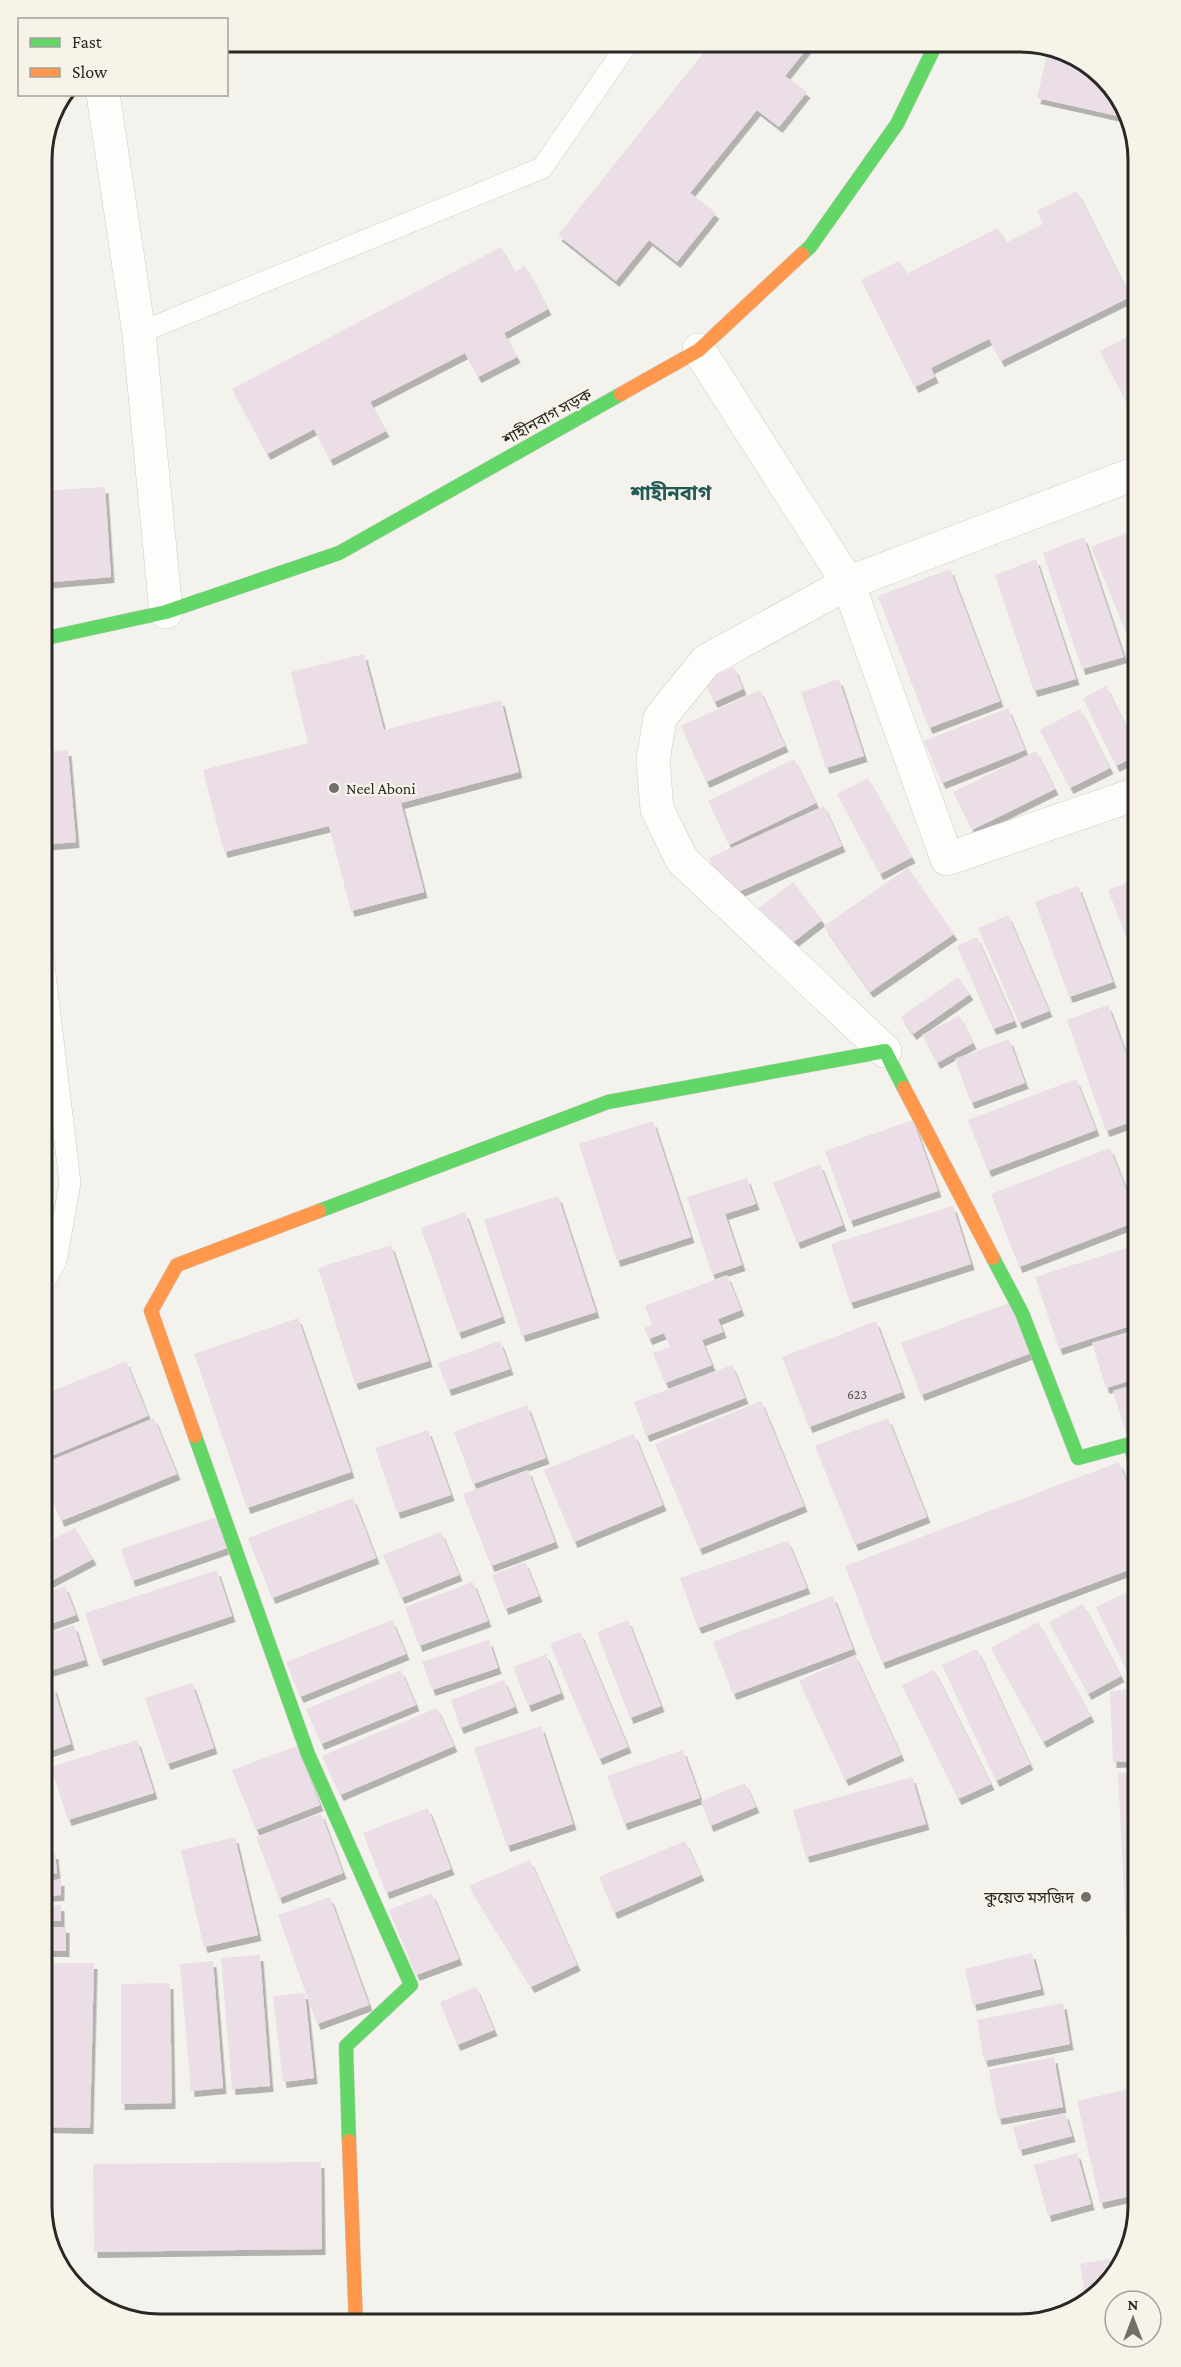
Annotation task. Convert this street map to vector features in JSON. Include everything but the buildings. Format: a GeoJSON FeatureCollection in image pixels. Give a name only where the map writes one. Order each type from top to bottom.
{"type":"FeatureCollection","features":[{"type":"Feature","properties":{"kind":"street","name":"শাহীনবাগ সড়ক"},"geometry":{"type":"LineString","coordinates":[[53,637],[166,612],[339,553],[699,350],[810,248],[897,124],[932,53]]}},
{"type":"Feature","properties":{"kind":"street"},"geometry":{"type":"LineString","coordinates":[[103,96],[138,333],[166,612]]}},
{"type":"Feature","properties":{"kind":"street"},"geometry":{"type":"LineString","coordinates":[[699,350],[848,583],[947,859],[1128,797]]}},
{"type":"Feature","properties":{"kind":"street"},"geometry":{"type":"LineString","coordinates":[[1128,476],[848,583],[706,661],[660,718],[653,760],[657,809],[682,860],[885,1052],[1022,1313],[1078,1458],[1128,1445]]}},
{"type":"Feature","properties":{"kind":"street"},"geometry":{"type":"LineString","coordinates":[[356,2314],[346,2046],[411,1985],[308,1754],[151,1311],[177,1265],[608,1102],[885,1052]]}},
{"type":"Feature","properties":{"kind":"lane"},"geometry":{"type":"LineString","coordinates":[[138,333],[542,168],[621,53]]}},
{"type":"Feature","properties":{"kind":"lane"},"geometry":{"type":"LineString","coordinates":[[52,1267],[56,1261],[70,1183],[53,1037]]}},
{"type":"Feature","properties":{"kind":"traffic: fast"},"geometry":{"type":"LineString","coordinates":[[802,254],[810,247],[897,124],[932,53]]}},
{"type":"Feature","properties":{"kind":"traffic: fast"},"geometry":{"type":"LineString","coordinates":[[53,637],[166,612],[339,553],[621,394]]}},
{"type":"Feature","properties":{"kind":"traffic: fast"},"geometry":{"type":"LineString","coordinates":[[319,1211],[608,1102],[885,1051],[904,1088]]}},
{"type":"Feature","properties":{"kind":"traffic: fast"},"geometry":{"type":"LineString","coordinates":[[993,1258],[1022,1313],[1078,1458],[1128,1445]]}},
{"type":"Feature","properties":{"kind":"traffic: fast"},"geometry":{"type":"LineString","coordinates":[[195,1436],[308,1754],[411,1985],[346,2046],[349,2141]]}},
{"type":"Feature","properties":{"kind":"traffic: slow"},"geometry":{"type":"LineString","coordinates":[[621,394],[699,350],[802,254]]}},
{"type":"Feature","properties":{"kind":"traffic: slow"},"geometry":{"type":"LineString","coordinates":[[904,1088],[993,1258]]}},
{"type":"Feature","properties":{"kind":"traffic: slow"},"geometry":{"type":"LineString","coordinates":[[195,1436],[151,1311],[177,1265],[319,1211]]}},
{"type":"Feature","properties":{"kind":"traffic: slow"},"geometry":{"type":"LineString","coordinates":[[349,2141],[356,2314]]}},
{"type":"Feature","properties":{"kind":"place","name":"Neel Aboni"},"geometry":{"type":"Point","coordinates":[334,788]}},
{"type":"Feature","properties":{"kind":"place","name":"কুয়েত মসজিদ"},"geometry":{"type":"Point","coordinates":[1086,1897]}},
{"type":"Feature","properties":{"kind":"district","name":"শাহীনবাগ"},"geometry":{"type":"Point","coordinates":[671,493]}}]}
